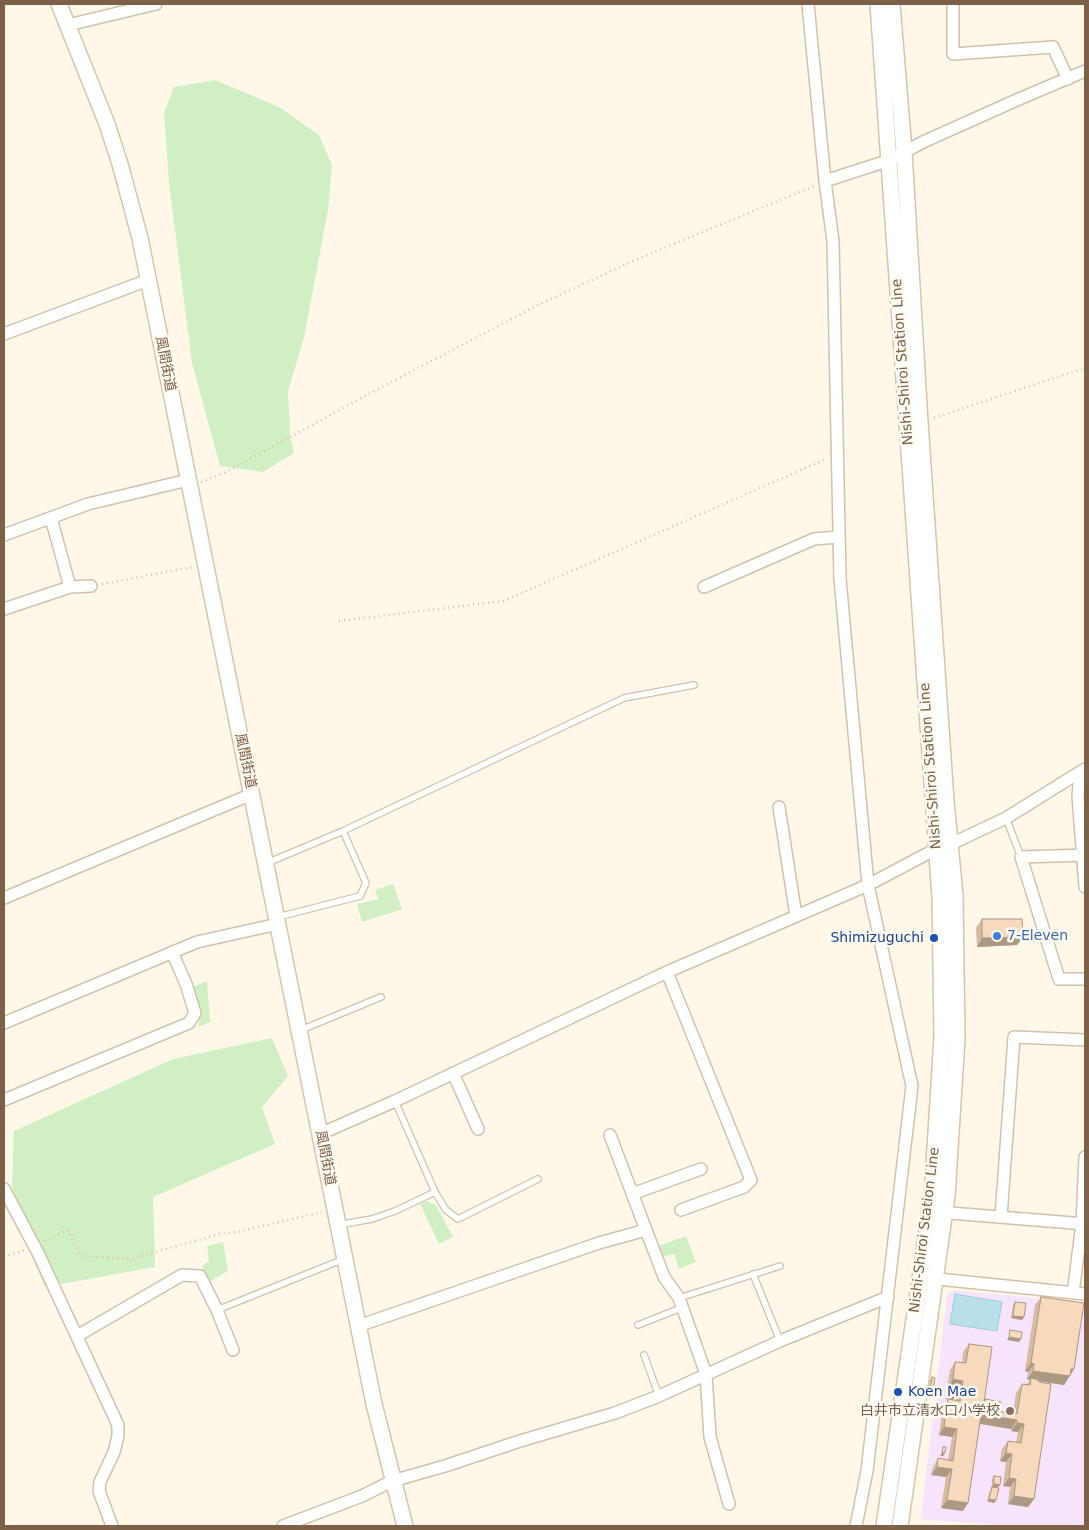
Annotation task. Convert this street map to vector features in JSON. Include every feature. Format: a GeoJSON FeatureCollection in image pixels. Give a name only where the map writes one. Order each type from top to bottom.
{"type":"FeatureCollection","features":[{"type":"Feature","properties":{"kind":"main road","name":"風間街道"},"geometry":{"type":"LineString","coordinates":[[59,4],[107,124],[118,156],[140,238],[344,1259],[374,1404],[392,1481],[405,1526]]}},
{"type":"Feature","properties":{"kind":"main road","name":"Nishi-Shiroi Station Line"},"geometry":{"type":"LineString","coordinates":[[878,4],[940,898],[942,1038],[937,1212]]}},
{"type":"Feature","properties":{"kind":"main road","name":"Nishi-Shiroi Station Line"},"geometry":{"type":"LineString","coordinates":[[892,4],[904,151],[920,422],[946,791],[955,895],[957,1039],[900,1526]]}},
{"type":"Feature","properties":{"kind":"main road","name":"Nishi-Shiroi Station Line"},"geometry":{"type":"LineString","coordinates":[[884,1526],[928,1278]]}},
{"type":"Feature","properties":{"kind":"street"},"geometry":{"type":"LineString","coordinates":[[68,25],[156,4]]}},
{"type":"Feature","properties":{"kind":"street"},"geometry":{"type":"LineString","coordinates":[[808,4],[825,182],[833,241],[840,579],[868,885],[912,1086],[867,1470],[856,1526]]}},
{"type":"Feature","properties":{"kind":"street"},"geometry":{"type":"LineString","coordinates":[[952,4],[953,54],[1053,48],[1068,78]]}},
{"type":"Feature","properties":{"kind":"street"},"geometry":{"type":"LineString","coordinates":[[825,182],[890,160],[904,151],[1085,71]]}},
{"type":"Feature","properties":{"kind":"street"},"geometry":{"type":"LineString","coordinates":[[4,334],[148,280]]}},
{"type":"Feature","properties":{"kind":"street"},"geometry":{"type":"LineString","coordinates":[[4,535],[88,504],[189,484]]}},
{"type":"Feature","properties":{"kind":"street"},"geometry":{"type":"LineString","coordinates":[[51,518],[70,587]]}},
{"type":"Feature","properties":{"kind":"street"},"geometry":{"type":"LineString","coordinates":[[704,587],[814,539],[839,537]]}},
{"type":"Feature","properties":{"kind":"street"},"geometry":{"type":"LineString","coordinates":[[4,609],[70,587],[91,586]]}},
{"type":"Feature","properties":{"kind":"street"},"geometry":{"type":"LineString","coordinates":[[1082,771],[1085,887]]}},
{"type":"Feature","properties":{"kind":"street"},"geometry":{"type":"LineString","coordinates":[[320,1134],[395,1101],[667,972],[868,885],[936,849],[951,844],[1006,818],[1082,771]]}},
{"type":"Feature","properties":{"kind":"street"},"geometry":{"type":"LineString","coordinates":[[4,898],[252,794]]}},
{"type":"Feature","properties":{"kind":"street"},"geometry":{"type":"LineString","coordinates":[[779,807],[796,916]]}},
{"type":"Feature","properties":{"kind":"street"},"geometry":{"type":"LineString","coordinates":[[1084,855],[1021,857],[1059,980],[1085,979]]}},
{"type":"Feature","properties":{"kind":"street"},"geometry":{"type":"LineString","coordinates":[[4,1023],[197,942],[277,921]]}},
{"type":"Feature","properties":{"kind":"street"},"geometry":{"type":"LineString","coordinates":[[4,1100],[189,1023],[195,1014],[186,984],[172,952]]}},
{"type":"Feature","properties":{"kind":"street"},"geometry":{"type":"LineString","coordinates":[[667,972],[751,1180],[744,1187],[682,1210]]}},
{"type":"Feature","properties":{"kind":"street"},"geometry":{"type":"LineString","coordinates":[[1001,1217],[1014,1037],[1085,1040]]}},
{"type":"Feature","properties":{"kind":"street"},"geometry":{"type":"LineString","coordinates":[[453,1073],[478,1129]]}},
{"type":"Feature","properties":{"kind":"street"},"geometry":{"type":"LineString","coordinates":[[610,1134],[664,1277],[680,1303],[706,1374],[710,1437],[729,1504]]}},
{"type":"Feature","properties":{"kind":"street"},"geometry":{"type":"LineString","coordinates":[[928,1278],[1079,1294],[1084,1224],[1085,1157]]}},
{"type":"Feature","properties":{"kind":"street"},"geometry":{"type":"LineString","coordinates":[[632,1194],[701,1169]]}},
{"type":"Feature","properties":{"kind":"street"},"geometry":{"type":"LineString","coordinates":[[4,1189],[77,1336],[118,1425],[118,1436],[114,1452],[100,1482],[99,1491],[112,1526]]}},
{"type":"Feature","properties":{"kind":"street"},"geometry":{"type":"LineString","coordinates":[[937,1212],[1084,1224]]}},
{"type":"Feature","properties":{"kind":"street"},"geometry":{"type":"LineString","coordinates":[[358,1326],[599,1243],[646,1230]]}},
{"type":"Feature","properties":{"kind":"street"},"geometry":{"type":"LineString","coordinates":[[77,1336],[182,1275],[200,1276],[217,1310],[233,1350]]}},
{"type":"Feature","properties":{"kind":"street"},"geometry":{"type":"LineString","coordinates":[[283,1526],[362,1496],[392,1481],[615,1413],[659,1396],[780,1342],[888,1297]]}},
{"type":"Feature","properties":{"kind":"lane"},"geometry":{"type":"LineString","coordinates":[[265,864],[343,831],[624,698],[694,685]]}},
{"type":"Feature","properties":{"kind":"lane"},"geometry":{"type":"LineString","coordinates":[[1006,818],[1021,857]]}},
{"type":"Feature","properties":{"kind":"lane"},"geometry":{"type":"LineString","coordinates":[[277,921],[360,896],[366,883],[343,831]]}},
{"type":"Feature","properties":{"kind":"lane"},"geometry":{"type":"LineString","coordinates":[[299,1031],[381,996]]}},
{"type":"Feature","properties":{"kind":"lane"},"geometry":{"type":"LineString","coordinates":[[395,1101],[435,1192],[446,1210],[458,1219],[538,1179]]}},
{"type":"Feature","properties":{"kind":"lane"},"geometry":{"type":"LineString","coordinates":[[338,1226],[380,1216],[435,1192]]}},
{"type":"Feature","properties":{"kind":"lane"},"geometry":{"type":"LineString","coordinates":[[217,1310],[344,1259]]}},
{"type":"Feature","properties":{"kind":"lane"},"geometry":{"type":"LineString","coordinates":[[638,1325],[680,1303],[753,1274],[780,1266]]}},
{"type":"Feature","properties":{"kind":"lane"},"geometry":{"type":"LineString","coordinates":[[753,1274],[780,1342]]}},
{"type":"Feature","properties":{"kind":"lane"},"geometry":{"type":"LineString","coordinates":[[644,1355],[659,1396]]}},
{"type":"Feature","properties":{"kind":"path"},"geometry":{"type":"LineString","coordinates":[[189,484],[226,472],[386,384],[542,303],[635,260],[825,182]]}},
{"type":"Feature","properties":{"kind":"path"},"geometry":{"type":"LineString","coordinates":[[920,422],[1078,370],[1085,370]]}},
{"type":"Feature","properties":{"kind":"path"},"geometry":{"type":"LineString","coordinates":[[338,621],[504,601],[838,453]]}},
{"type":"Feature","properties":{"kind":"path"},"geometry":{"type":"LineString","coordinates":[[91,586],[206,564]]}},
{"type":"Feature","properties":{"kind":"path"},"geometry":{"type":"LineString","coordinates":[[4,1257],[34,1247],[67,1230],[82,1256],[130,1259],[223,1233],[237,1232],[335,1208]]}},
{"type":"Feature","properties":{"kind":"shaded area","name":"白井市立清水口小学校"},"geometry":{"type":"Polygon","coordinates":[[[953,1290],[1085,1303],[1085,1526],[1006,1526],[921,1519],[947,1294],[953,1290]]]}},
{"type":"Feature","properties":{"kind":"green space"},"geometry":{"type":"Polygon","coordinates":[[[215,80],[279,107],[319,135],[332,165],[328,210],[304,338],[288,391],[290,436],[294,453],[263,472],[220,466],[192,363],[169,183],[164,113],[174,87],[215,80]]]}},
{"type":"Feature","properties":{"kind":"green space"},"geometry":{"type":"Polygon","coordinates":[[[393,884],[402,909],[362,922],[357,904],[378,899],[375,890],[393,884]]]}},
{"type":"Feature","properties":{"kind":"green space"},"geometry":{"type":"Polygon","coordinates":[[[207,981],[210,1022],[198,1027],[200,1015],[191,988],[207,981]]]}},
{"type":"Feature","properties":{"kind":"green space"},"geometry":{"type":"Polygon","coordinates":[[[272,1038],[288,1076],[262,1107],[275,1144],[153,1197],[155,1267],[45,1287],[17,1222],[12,1186],[14,1131],[173,1059],[272,1038]]]}},
{"type":"Feature","properties":{"kind":"green space"},"geometry":{"type":"Polygon","coordinates":[[[427,1201],[436,1205],[453,1237],[439,1244],[420,1204],[427,1201]]]}},
{"type":"Feature","properties":{"kind":"green space"},"geometry":{"type":"Polygon","coordinates":[[[686,1236],[696,1262],[679,1269],[674,1254],[659,1258],[656,1247],[686,1236]]]}},
{"type":"Feature","properties":{"kind":"green space"},"geometry":{"type":"Polygon","coordinates":[[[223,1242],[228,1271],[209,1282],[202,1266],[209,1261],[207,1246],[223,1242]]]}},
{"type":"Feature","properties":{"kind":"water"},"geometry":{"type":"Polygon","coordinates":[[[955,1294],[1002,1302],[997,1331],[950,1324],[955,1294]]]}},
{"type":"Feature","properties":{"kind":"building"},"geometry":{"type":"Polygon","coordinates":[[[982,919],[1022,919],[1023,937],[982,938],[982,919]]]}},
{"type":"Feature","properties":{"kind":"building"},"geometry":{"type":"Polygon","coordinates":[[[1041,1297],[1084,1303],[1074,1369],[1071,1369],[1070,1376],[1033,1371],[1034,1364],[1031,1363],[1041,1297]]]}},
{"type":"Feature","properties":{"kind":"building"},"geometry":{"type":"Polygon","coordinates":[[[1015,1302],[1026,1303],[1024,1317],[1013,1316],[1015,1302]]]}},
{"type":"Feature","properties":{"kind":"building"},"geometry":{"type":"Polygon","coordinates":[[[1010,1330],[1022,1332],[1021,1339],[1009,1337],[1010,1330]]]}},
{"type":"Feature","properties":{"kind":"building"},"geometry":{"type":"Polygon","coordinates":[[[969,1344],[992,1347],[983,1409],[1017,1414],[1022,1384],[1030,1385],[1031,1378],[1039,1380],[1039,1382],[1051,1384],[1034,1499],[1014,1496],[1016,1479],[1009,1478],[1012,1454],[1006,1453],[1008,1441],[1021,1443],[1024,1424],[1017,1423],[1017,1420],[981,1415],[968,1503],[947,1500],[952,1469],[937,1467],[938,1458],[953,1461],[957,1429],[944,1427],[948,1399],[960,1401],[963,1381],[953,1379],[955,1362],[966,1363],[969,1344]]]}},
{"type":"Feature","properties":{"kind":"building"},"geometry":{"type":"Polygon","coordinates":[[[932,1377],[935,1378],[933,1393],[930,1392],[932,1377]]]}},
{"type":"Feature","properties":{"kind":"building"},"geometry":{"type":"Polygon","coordinates":[[[950,1387],[956,1388],[954,1398],[948,1396],[950,1387]]]}},
{"type":"Feature","properties":{"kind":"building"},"geometry":{"type":"Polygon","coordinates":[[[985,1399],[1001,1402],[1001,1407],[984,1405],[985,1399]]]}},
{"type":"Feature","properties":{"kind":"building"},"geometry":{"type":"Polygon","coordinates":[[[943,1447],[946,1447],[945,1453],[942,1453],[943,1447]]]}},
{"type":"Feature","properties":{"kind":"building"},"geometry":{"type":"Polygon","coordinates":[[[994,1476],[1001,1477],[1000,1485],[994,1484],[994,1476]]]}},
{"type":"Feature","properties":{"kind":"building"},"geometry":{"type":"Polygon","coordinates":[[[992,1487],[999,1488],[996,1500],[989,1499],[992,1487]]]}},
{"type":"Feature","properties":{"kind":"place","name":"7-Eleven"},"geometry":{"type":"Point","coordinates":[997,936]}},
{"type":"Feature","properties":{"kind":"place","name":"Shimizuguchi"},"geometry":{"type":"Point","coordinates":[934,938]}},
{"type":"Feature","properties":{"kind":"place","name":"Koen Mae"},"geometry":{"type":"Point","coordinates":[898,1392]}},
{"type":"Feature","properties":{"kind":"place","name":"白井市立清水口小学校"},"geometry":{"type":"Point","coordinates":[1010,1411]}}]}
